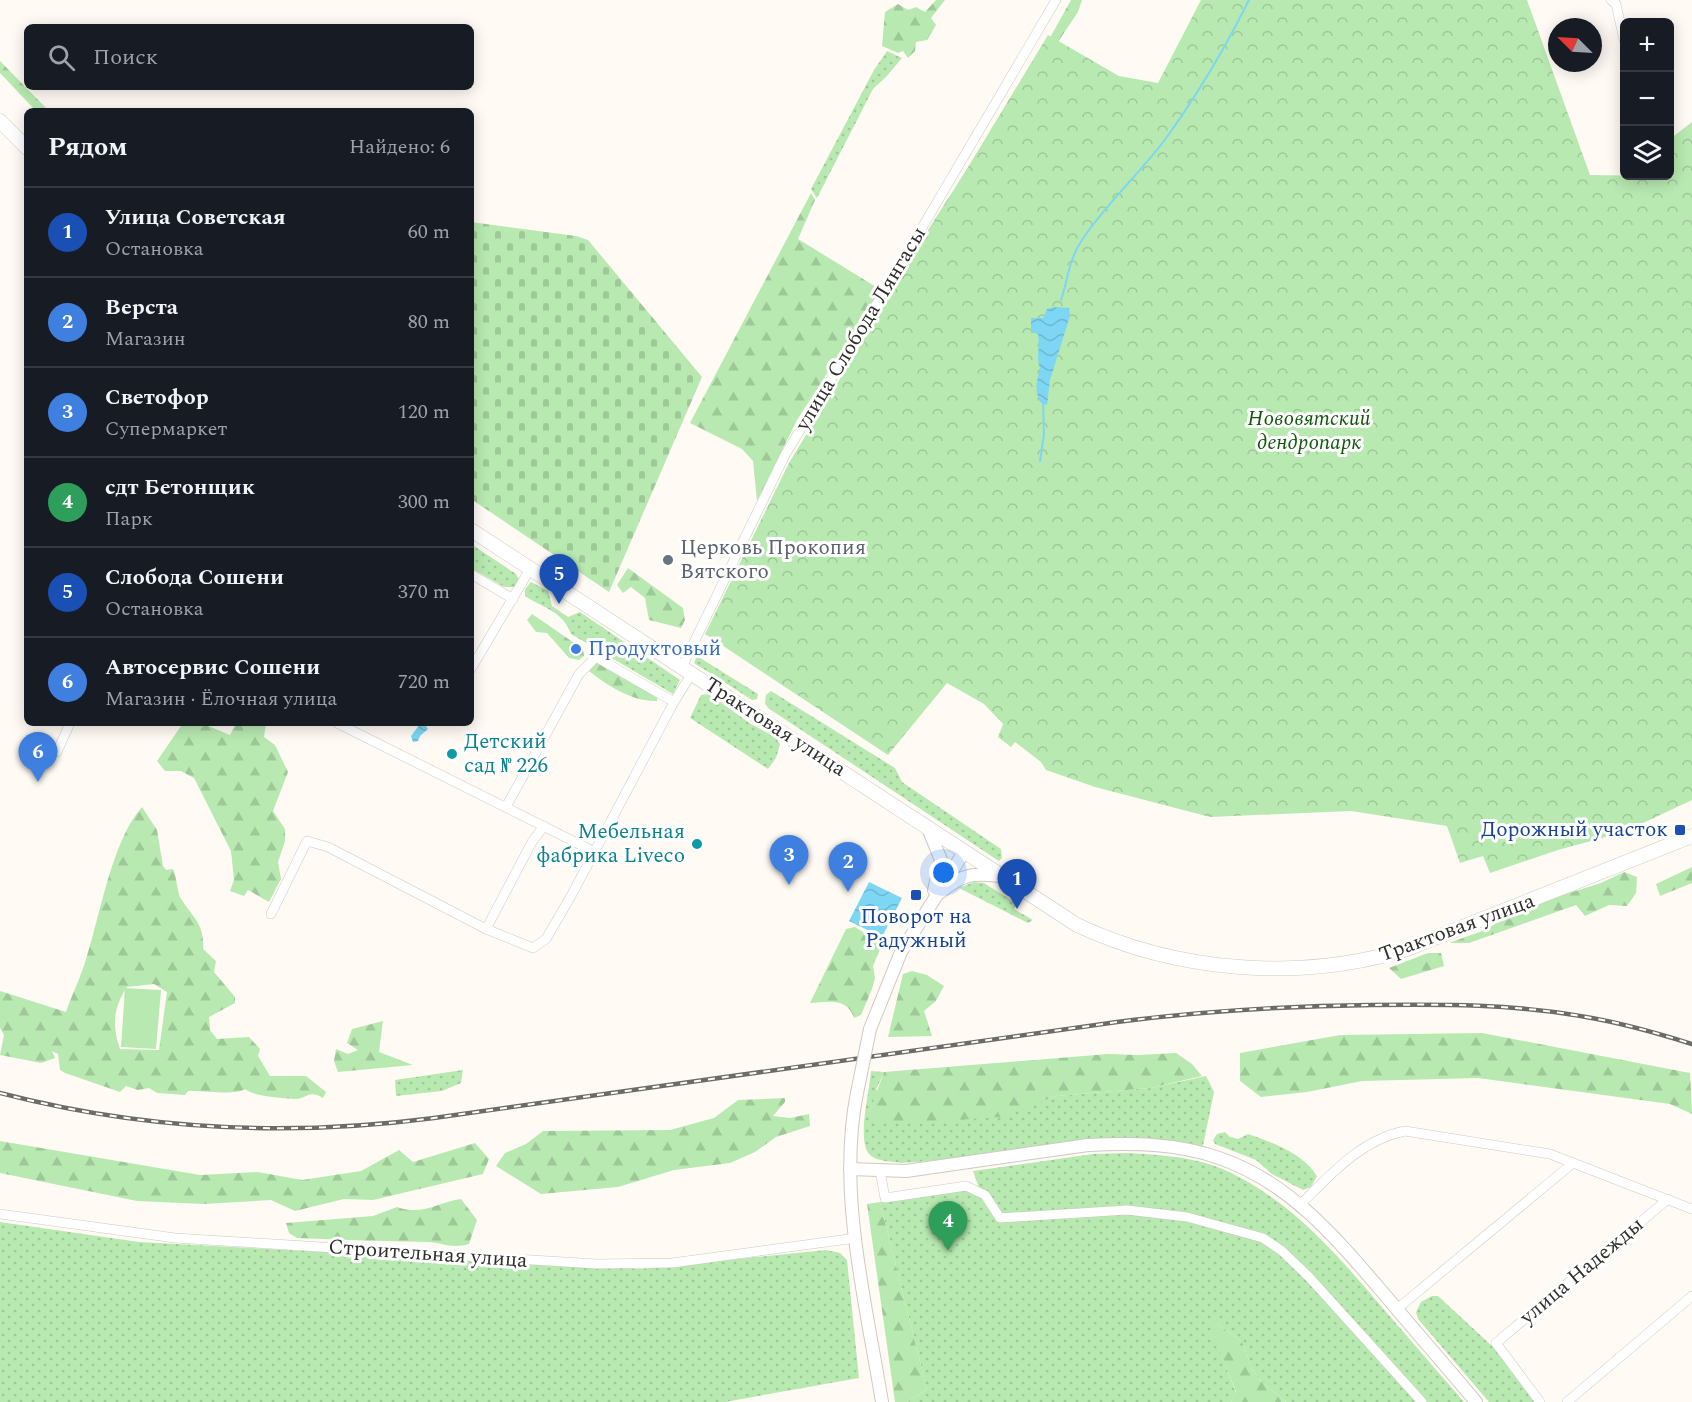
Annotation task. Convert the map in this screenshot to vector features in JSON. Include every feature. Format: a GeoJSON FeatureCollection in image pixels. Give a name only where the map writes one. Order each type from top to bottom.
{"type":"FeatureCollection","features":[{"type":"Feature","properties":{"kind":"main road"},"geometry":{"type":"LineString","coordinates":[[0,121],[24,145]]}},
{"type":"Feature","properties":{"kind":"main road","name":"Трактовая улица"},"geometry":{"type":"LineString","coordinates":[[474,532],[1077,925],[1138,950],[1170,959],[1264,968],[1304,968],[1374,959],[1546,895],[1692,836]]}},
{"type":"Feature","properties":{"kind":"main road"},"geometry":{"type":"LineString","coordinates":[[927,827],[941,860],[930,903]]}},
{"type":"Feature","properties":{"kind":"main road"},"geometry":{"type":"LineString","coordinates":[[882,1402],[856,1238],[850,1169],[851,1119],[870,1029],[901,952],[964,852]]}},
{"type":"Feature","properties":{"kind":"main road"},"geometry":{"type":"LineString","coordinates":[[930,903],[963,877],[975,873],[999,876]]}},
{"type":"Feature","properties":{"kind":"main road"},"geometry":{"type":"LineString","coordinates":[[850,1169],[915,1170],[1088,1145],[1150,1145],[1184,1149],[1220,1158],[1257,1175],[1301,1204],[1328,1229],[1476,1402]]}},
{"type":"Feature","properties":{"kind":"street","name":"улица Слобода Лянгасы"},"geometry":{"type":"LineString","coordinates":[[486,929],[533,948],[546,939],[674,702],[785,455],[1056,0]]}},
{"type":"Feature","properties":{"kind":"street"},"geometry":{"type":"LineString","coordinates":[[1611,0],[1616,4],[1620,22]]}},
{"type":"Feature","properties":{"kind":"street"},"geometry":{"type":"LineString","coordinates":[[474,664],[530,569]]}},
{"type":"Feature","properties":{"kind":"street"},"geometry":{"type":"LineString","coordinates":[[474,576],[513,599]]}},
{"type":"Feature","properties":{"kind":"street"},"geometry":{"type":"LineString","coordinates":[[506,807],[579,674],[596,657],[674,702]]}},
{"type":"Feature","properties":{"kind":"street"},"geometry":{"type":"LineString","coordinates":[[57,752],[69,726]]}},
{"type":"Feature","properties":{"kind":"street"},"geometry":{"type":"LineString","coordinates":[[343,726],[595,852]]}},
{"type":"Feature","properties":{"kind":"street"},"geometry":{"type":"LineString","coordinates":[[271,914],[307,841],[328,848],[486,929],[531,842],[544,826]]}},
{"type":"Feature","properties":{"kind":"street"},"geometry":{"type":"LineString","coordinates":[[1301,1204],[1356,1153],[1395,1133],[1405,1131],[1550,1154],[1692,1209]]}},
{"type":"Feature","properties":{"kind":"street"},"geometry":{"type":"LineString","coordinates":[[1397,1309],[1573,1163]]}},
{"type":"Feature","properties":{"kind":"street"},"geometry":{"type":"LineString","coordinates":[[880,1171],[885,1198],[966,1186],[985,1195],[1000,1218],[1127,1210],[1187,1217],[1263,1238],[1282,1251],[1309,1277],[1422,1402]]}},
{"type":"Feature","properties":{"kind":"street","name":"улица Надежды"},"geometry":{"type":"LineString","coordinates":[[1540,1402],[1496,1343],[1668,1199]]}},
{"type":"Feature","properties":{"kind":"street","name":"Строительная улица"},"geometry":{"type":"LineString","coordinates":[[0,1214],[175,1238],[607,1264],[672,1263],[856,1238]]}},
{"type":"Feature","properties":{"kind":"street"},"geometry":{"type":"LineString","coordinates":[[1567,1402],[1692,1296]]}},
{"type":"Feature","properties":{"kind":"green space"},"geometry":{"type":"Polygon","coordinates":[[[936,0],[945,0],[931,18],[936,25],[927,40],[916,42],[915,51],[908,58],[903,51],[898,53],[882,46],[885,12],[898,4],[908,10],[916,7],[925,12],[936,0]]]}},
{"type":"Feature","properties":{"kind":"green space"},"geometry":{"type":"Polygon","coordinates":[[[1071,0],[1082,0],[1078,12],[892,290],[791,455],[905,266],[1043,50],[1071,0]]]}},
{"type":"Feature","properties":{"kind":"green space","name":"Нововятский дендропарк"},"geometry":{"type":"Polygon","coordinates":[[[1201,0],[1527,0],[1548,58],[1548,72],[1553,72],[1590,175],[1620,175],[1620,180],[1674,180],[1674,136],[1692,122],[1692,800],[1624,832],[1558,850],[1490,873],[1483,856],[1460,863],[1447,826],[1351,811],[1210,817],[1095,787],[1046,770],[1041,762],[1015,742],[1011,747],[998,737],[1003,724],[984,704],[947,683],[888,755],[705,634],[789,463],[1048,35],[1119,76],[1158,83],[1201,0]]]}},
{"type":"Feature","properties":{"kind":"green space"},"geometry":{"type":"Polygon","coordinates":[[[887,51],[902,58],[873,89],[817,198],[811,189],[874,70],[887,51]]]}},
{"type":"Feature","properties":{"kind":"green space"},"geometry":{"type":"Polygon","coordinates":[[[0,61],[24,85],[24,90],[28,90],[46,108],[33,108],[0,73],[0,61]]]}},
{"type":"Feature","properties":{"kind":"green space"},"geometry":{"type":"Polygon","coordinates":[[[811,193],[815,200],[798,239],[881,290],[797,420],[757,501],[753,461],[742,449],[690,423],[811,193]]]}},
{"type":"Feature","properties":{"kind":"green space"},"geometry":{"type":"Polygon","coordinates":[[[474,222],[576,236],[588,240],[702,377],[609,592],[474,501],[474,222]]]}},
{"type":"Feature","properties":{"kind":"green space"},"geometry":{"type":"Polygon","coordinates":[[[474,546],[516,574],[519,580],[515,587],[504,587],[474,570],[474,546]]]}},
{"type":"Feature","properties":{"kind":"green space"},"geometry":{"type":"Polygon","coordinates":[[[628,568],[683,608],[685,620],[681,628],[649,620],[645,598],[631,587],[623,593],[617,585],[628,568]]]}},
{"type":"Feature","properties":{"kind":"green space"},"geometry":{"type":"Polygon","coordinates":[[[531,582],[548,591],[552,606],[568,617],[580,612],[680,680],[673,694],[571,634],[558,615],[525,596],[525,589],[531,582]]]}},
{"type":"Feature","properties":{"kind":"green space"},"geometry":{"type":"Polygon","coordinates":[[[532,614],[583,649],[584,656],[579,660],[569,658],[547,633],[536,632],[527,620],[532,614]]]}},
{"type":"Feature","properties":{"kind":"green space"},"geometry":{"type":"Polygon","coordinates":[[[697,656],[758,694],[757,699],[752,700],[694,663],[697,656]]]}},
{"type":"Feature","properties":{"kind":"green space"},"geometry":{"type":"Polygon","coordinates":[[[598,661],[609,666],[622,678],[633,679],[658,693],[657,701],[630,696],[604,682],[589,671],[598,661]]]}},
{"type":"Feature","properties":{"kind":"green space"},"geometry":{"type":"Polygon","coordinates":[[[771,691],[895,768],[902,782],[1001,849],[1002,858],[999,861],[768,708],[765,703],[766,695],[771,691]]]}},
{"type":"Feature","properties":{"kind":"green space"},"geometry":{"type":"Polygon","coordinates":[[[709,694],[751,724],[775,737],[780,744],[776,758],[768,769],[690,718],[701,695],[709,694]]]}},
{"type":"Feature","properties":{"kind":"green space"},"geometry":{"type":"Polygon","coordinates":[[[181,726],[208,726],[230,735],[234,726],[266,726],[264,737],[275,745],[288,772],[273,811],[285,829],[285,841],[278,862],[281,879],[269,902],[248,890],[244,896],[230,891],[234,880],[231,851],[194,778],[181,771],[165,771],[157,761],[181,726]]]}},
{"type":"Feature","properties":{"kind":"green space"},"geometry":{"type":"Polygon","coordinates":[[[142,807],[157,830],[163,866],[166,870],[173,869],[180,897],[200,926],[203,949],[216,961],[214,972],[235,997],[235,1003],[209,1017],[210,1030],[217,1039],[249,1037],[260,1049],[258,1056],[270,1076],[306,1076],[326,1092],[323,1098],[311,1094],[299,1099],[277,1098],[255,1094],[245,1089],[226,1092],[188,1091],[185,1095],[157,1093],[149,1088],[138,1090],[126,1086],[120,1092],[60,1070],[58,1054],[52,1051],[55,1058],[41,1063],[0,1055],[4,1035],[0,1028],[0,991],[66,1012],[84,966],[115,858],[132,821],[142,807]],[[154,984],[127,987],[119,1002],[115,1017],[120,1049],[159,1050],[167,992],[154,984]]]}},
{"type":"Feature","properties":{"kind":"green space"},"geometry":{"type":"Polygon","coordinates":[[[1692,867],[1692,883],[1660,896],[1656,884],[1692,867]]]}},
{"type":"Feature","properties":{"kind":"green space"},"geometry":{"type":"Polygon","coordinates":[[[1624,872],[1637,877],[1636,893],[1627,906],[1609,905],[1585,916],[1576,905],[1469,943],[1449,943],[1485,930],[1522,908],[1601,883],[1624,872]]]}},
{"type":"Feature","properties":{"kind":"green space"},"geometry":{"type":"Polygon","coordinates":[[[974,882],[984,883],[1017,904],[1014,909],[1033,920],[1028,923],[959,888],[974,882]]]}},
{"type":"Feature","properties":{"kind":"green space"},"geometry":{"type":"Polygon","coordinates":[[[855,927],[882,944],[873,966],[875,978],[872,989],[861,1015],[854,1018],[851,1011],[842,1004],[836,1002],[810,1003],[846,929],[855,927]]]}},
{"type":"Feature","properties":{"kind":"green space"},"geometry":{"type":"Polygon","coordinates":[[[1428,953],[1441,953],[1444,966],[1401,979],[1389,968],[1428,953]]]}},
{"type":"Feature","properties":{"kind":"green space"},"geometry":{"type":"Polygon","coordinates":[[[912,971],[927,975],[944,986],[936,1001],[924,1011],[932,1036],[888,1037],[903,974],[912,971]]]}},
{"type":"Feature","properties":{"kind":"green space"},"geometry":{"type":"Polygon","coordinates":[[[125,988],[161,990],[156,1049],[121,1047],[125,988]]]}},
{"type":"Feature","properties":{"kind":"green space"},"geometry":{"type":"Polygon","coordinates":[[[383,1021],[379,1052],[413,1065],[338,1072],[334,1061],[336,1049],[348,1054],[358,1050],[347,1043],[352,1029],[383,1021]]]}},
{"type":"Feature","properties":{"kind":"green space"},"geometry":{"type":"Polygon","coordinates":[[[1482,1033],[1690,1073],[1692,1114],[1670,1104],[1478,1078],[1362,1081],[1307,1092],[1261,1097],[1240,1081],[1240,1053],[1340,1035],[1482,1033]]]}},
{"type":"Feature","properties":{"kind":"green space"},"geometry":{"type":"Polygon","coordinates":[[[1176,1053],[1192,1064],[1202,1076],[1150,1088],[1056,1096],[1001,1117],[889,1124],[868,1116],[884,1072],[1108,1054],[1176,1053]]]}},
{"type":"Feature","properties":{"kind":"green space"},"geometry":{"type":"Polygon","coordinates":[[[463,1070],[461,1083],[442,1091],[396,1096],[395,1080],[463,1070]]]}},
{"type":"Feature","properties":{"kind":"green space"},"geometry":{"type":"Polygon","coordinates":[[[871,1071],[884,1072],[876,1090],[1039,1102],[1056,1096],[1150,1088],[1206,1076],[1214,1092],[1203,1146],[1164,1140],[1089,1141],[901,1163],[877,1159],[870,1155],[866,1148],[864,1128],[871,1071]]]}},
{"type":"Feature","properties":{"kind":"green space"},"geometry":{"type":"Polygon","coordinates":[[[785,1098],[785,1102],[773,1116],[790,1118],[809,1114],[810,1126],[776,1137],[755,1152],[730,1163],[674,1170],[618,1187],[541,1194],[496,1166],[505,1153],[526,1144],[543,1131],[670,1130],[714,1118],[738,1100],[785,1098]]]}},
{"type":"Feature","properties":{"kind":"green space"},"geometry":{"type":"Polygon","coordinates":[[[1225,1132],[1230,1137],[1238,1139],[1248,1134],[1295,1155],[1304,1161],[1317,1176],[1311,1187],[1303,1190],[1272,1174],[1256,1160],[1215,1144],[1213,1140],[1217,1134],[1225,1132]]]}},
{"type":"Feature","properties":{"kind":"green space"},"geometry":{"type":"Polygon","coordinates":[[[0,1141],[200,1175],[258,1172],[302,1180],[361,1171],[399,1150],[413,1162],[475,1143],[489,1159],[483,1174],[373,1200],[344,1199],[295,1211],[271,1200],[204,1204],[137,1201],[0,1173],[0,1141]]]}},
{"type":"Feature","properties":{"kind":"green space"},"geometry":{"type":"Polygon","coordinates":[[[1129,1153],[1167,1156],[1216,1166],[1272,1197],[1329,1247],[1464,1402],[1286,1402],[1259,1379],[1252,1369],[1242,1342],[1215,1322],[1209,1322],[1236,1393],[1231,1402],[907,1402],[927,1390],[880,1202],[957,1189],[981,1194],[973,1171],[1093,1154],[1129,1153]]]}},
{"type":"Feature","properties":{"kind":"green space"},"geometry":{"type":"Polygon","coordinates":[[[461,1199],[477,1220],[469,1244],[463,1245],[297,1238],[289,1233],[286,1223],[373,1216],[397,1207],[422,1209],[461,1199]]]}},
{"type":"Feature","properties":{"kind":"green space"},"geometry":{"type":"Polygon","coordinates":[[[880,1202],[927,1390],[907,1402],[895,1402],[867,1204],[880,1202]]]}},
{"type":"Feature","properties":{"kind":"green space"},"geometry":{"type":"Polygon","coordinates":[[[0,1222],[139,1242],[641,1269],[826,1250],[840,1253],[847,1260],[859,1378],[725,1402],[0,1402],[0,1222]]]}},
{"type":"Feature","properties":{"kind":"green space"},"geometry":{"type":"Polygon","coordinates":[[[1432,1296],[1438,1296],[1492,1346],[1536,1402],[1489,1402],[1418,1319],[1416,1312],[1421,1302],[1432,1296]]]}},
{"type":"Feature","properties":{"kind":"green space"},"geometry":{"type":"Polygon","coordinates":[[[1208,1322],[1215,1322],[1242,1342],[1252,1369],[1259,1379],[1286,1402],[1231,1402],[1236,1392],[1208,1322]]]}},
{"type":"Feature","properties":{"kind":"water"},"geometry":{"type":"Polygon","coordinates":[[[1069,308],[1070,316],[1050,380],[1047,405],[1040,402],[1037,392],[1040,368],[1038,334],[1031,332],[1031,318],[1043,318],[1047,309],[1069,308]]]}},
{"type":"Feature","properties":{"kind":"water"},"geometry":{"type":"Polygon","coordinates":[[[418,726],[426,726],[428,729],[418,741],[413,742],[411,736],[418,726]]]}},
{"type":"Feature","properties":{"kind":"water"},"geometry":{"type":"Polygon","coordinates":[[[869,882],[902,898],[882,937],[849,921],[869,882]]]}},
{"type":"Feature","properties":{"kind":"waterway"},"geometry":{"type":"LineString","coordinates":[[1061,300],[1071,262],[1082,240],[1102,213],[1159,148],[1180,118],[1212,68],[1249,0]]}},
{"type":"Feature","properties":{"kind":"waterway"},"geometry":{"type":"LineString","coordinates":[[1040,461],[1044,434],[1043,401]]}},
{"type":"Feature","properties":{"kind":"railway"},"geometry":{"type":"LineString","coordinates":[[0,1093],[107,1115],[161,1122],[270,1128],[379,1124],[1149,1018],[1276,1008],[1340,1006],[1506,1007],[1613,1022],[1692,1044]]}},
{"type":"Feature","properties":{"kind":"place","name":"Церковь Прокопия Вятского"},"geometry":{"type":"Point","coordinates":[668,560]}},
{"type":"Feature","properties":{"kind":"place","name":"Слобода Сошени"},"geometry":{"type":"Point","coordinates":[559,604]}},
{"type":"Feature","properties":{"kind":"place","name":"Продуктовый"},"geometry":{"type":"Point","coordinates":[576,649]}},
{"type":"Feature","properties":{"kind":"place","name":"Детский сад № 226"},"geometry":{"type":"Point","coordinates":[452,754]}},
{"type":"Feature","properties":{"kind":"place","name":"Автосервис Сошени"},"geometry":{"type":"Point","coordinates":[38,782]}},
{"type":"Feature","properties":{"kind":"place","name":"Дорожный участок"},"geometry":{"type":"Point","coordinates":[1680,830]}},
{"type":"Feature","properties":{"kind":"place","name":"Мебельная фабрика Liveco"},"geometry":{"type":"Point","coordinates":[697,844]}},
{"type":"Feature","properties":{"kind":"place","name":"Светофор"},"geometry":{"type":"Point","coordinates":[789,885]}},
{"type":"Feature","properties":{"kind":"place","name":"Верста"},"geometry":{"type":"Point","coordinates":[848,892]}},
{"type":"Feature","properties":{"kind":"place","name":"Поворот на Радужный"},"geometry":{"type":"Point","coordinates":[916,895]}},
{"type":"Feature","properties":{"kind":"place","name":"Улица Советская"},"geometry":{"type":"Point","coordinates":[1017,909]}},
{"type":"Feature","properties":{"kind":"place","name":"сдт Бетонщик"},"geometry":{"type":"Point","coordinates":[948,1251]}}]}
